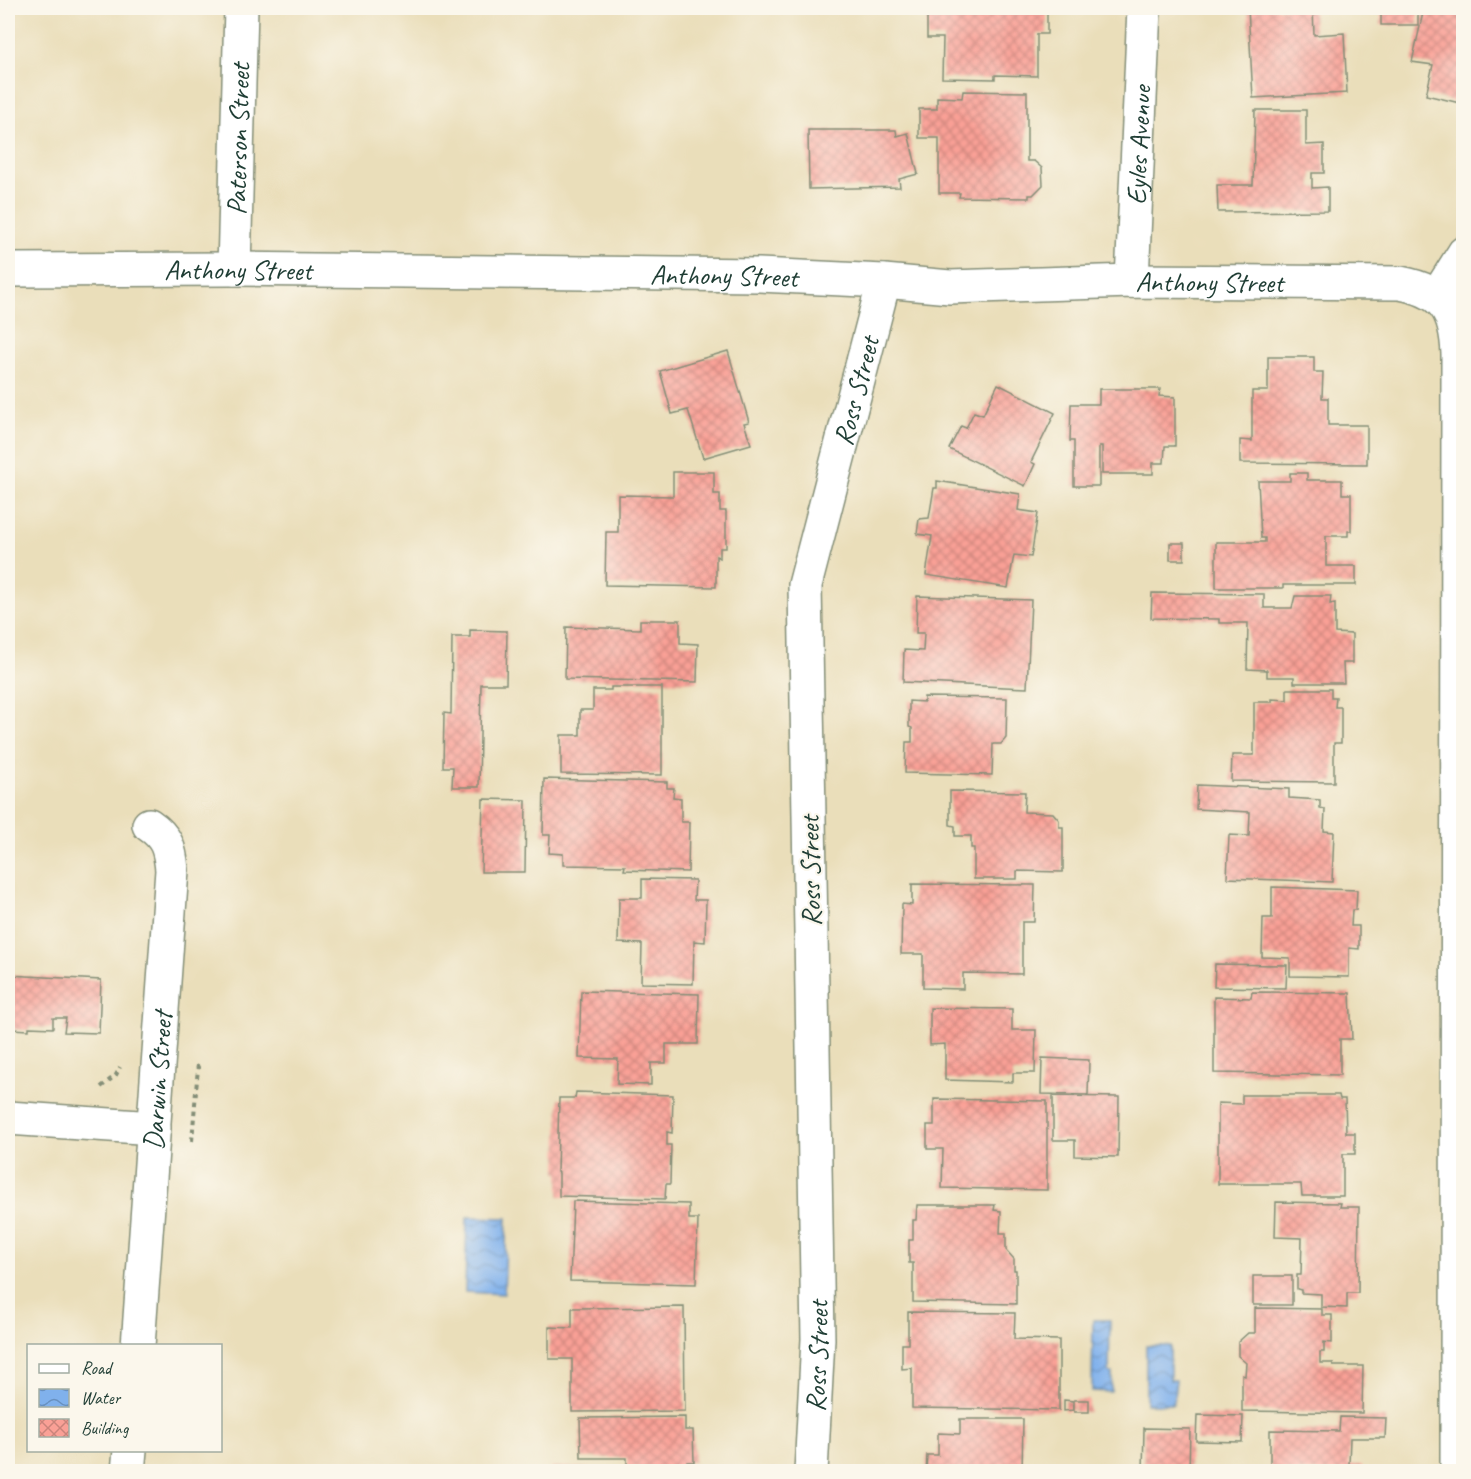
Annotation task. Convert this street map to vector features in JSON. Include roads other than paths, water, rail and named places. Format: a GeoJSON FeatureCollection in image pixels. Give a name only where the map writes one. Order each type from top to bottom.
{"type":"FeatureCollection","features":[{"type":"Feature","properties":{"kind":"street","name":"Paterson Street"},"geometry":{"type":"LineString","coordinates":[[234,269],[241,8]]}},
{"type":"Feature","properties":{"kind":"street","name":"Eyles Avenue"},"geometry":{"type":"LineString","coordinates":[[1132,281],[1144,8]]}},
{"type":"Feature","properties":{"kind":"street"},"geometry":{"type":"LineString","coordinates":[[1457,1472],[1458,354],[1455,324],[1437,296],[1464,253]]}},
{"type":"Feature","properties":{"kind":"street","name":"Anthony Street"},"geometry":{"type":"LineString","coordinates":[[8,270],[234,269],[759,275],[884,281],[950,287],[1132,281],[1400,283],[1420,287],[1437,296]]}},
{"type":"Feature","properties":{"kind":"street","name":"Ross Street"},"geometry":{"type":"LineString","coordinates":[[811,1472],[818,1339],[805,585],[884,281]]}},
{"type":"Feature","properties":{"kind":"street","name":"Darwin Street"},"geometry":{"type":"LineString","coordinates":[[138,1344],[172,870],[171,857],[161,834],[149,825]]}},
{"type":"Feature","properties":{"kind":"street"},"geometry":{"type":"LineString","coordinates":[[8,1118],[154,1128]]}},
{"type":"Feature","properties":{"kind":"street"},"geometry":{"type":"LineString","coordinates":[[128,1472],[130,1452]]}},
{"type":"Feature","properties":{"kind":"water"},"geometry":{"type":"Polygon","coordinates":[[[467,1217],[507,1218],[504,1294],[465,1292],[467,1217]]]}},
{"type":"Feature","properties":{"kind":"water"},"geometry":{"type":"Polygon","coordinates":[[[1093,1320],[1110,1320],[1111,1392],[1092,1391],[1093,1320]]]}},
{"type":"Feature","properties":{"kind":"water"},"geometry":{"type":"Polygon","coordinates":[[[1146,1346],[1170,1346],[1170,1380],[1176,1380],[1173,1404],[1146,1404],[1146,1346]]]}}]}
